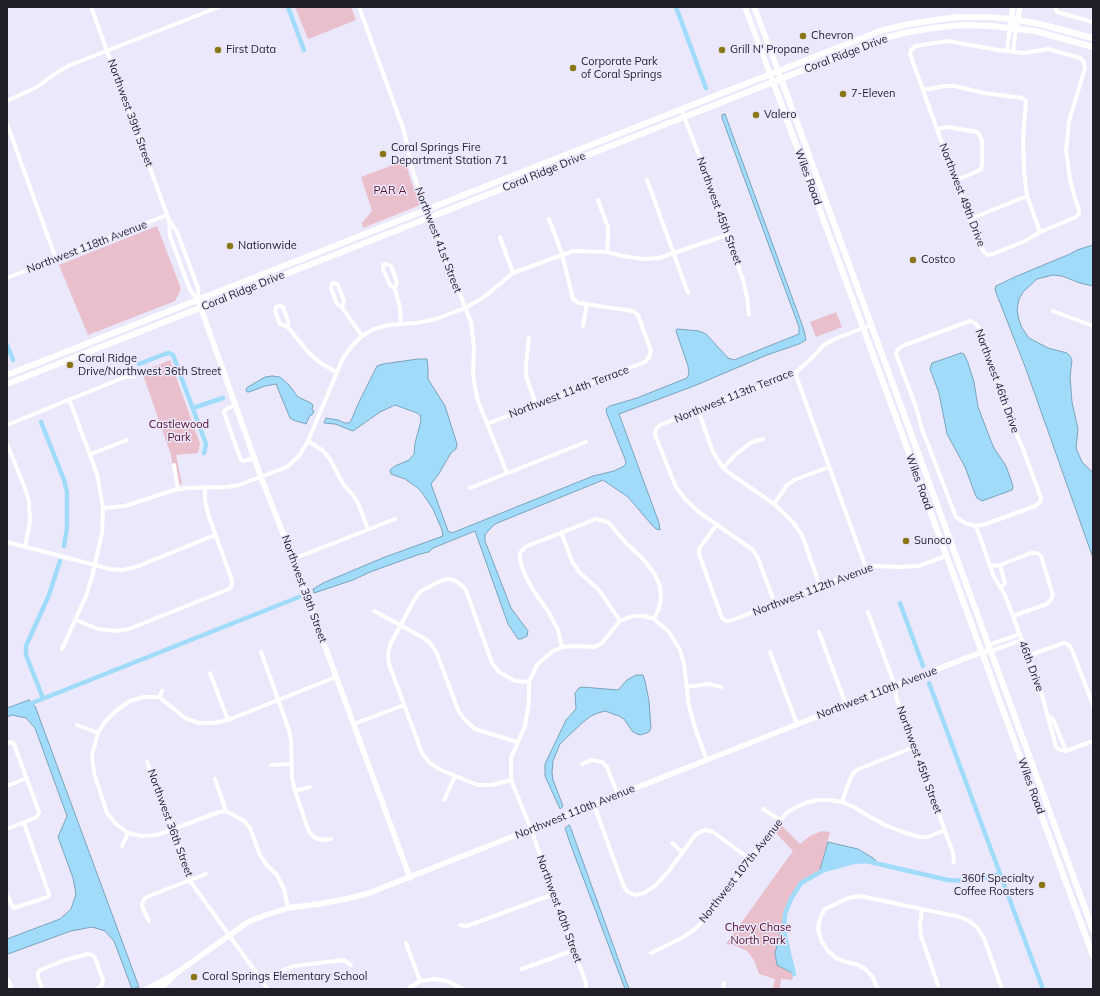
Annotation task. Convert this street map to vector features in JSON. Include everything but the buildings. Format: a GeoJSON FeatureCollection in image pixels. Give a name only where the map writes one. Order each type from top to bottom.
{"type":"FeatureCollection","features":[{"type":"Feature","properties":{"kind":"main road","name":"Coral Ridge Drive"},"geometry":{"type":"LineString","coordinates":[[7,376],[870,34],[905,25],[958,18],[985,17],[1014,19],[1056,27],[1093,38]]}},
{"type":"Feature","properties":{"kind":"main road","name":"Coral Ridge Drive"},"geometry":{"type":"LineString","coordinates":[[7,384],[781,78],[866,45],[904,33],[963,25],[1013,28],[1051,35],[1093,47]]}},
{"type":"Feature","properties":{"kind":"main road","name":"Wiles Road"},"geometry":{"type":"LineString","coordinates":[[778,70],[1093,930]]}},
{"type":"Feature","properties":{"kind":"main road","name":"Wiles Road"},"geometry":{"type":"LineString","coordinates":[[770,74],[1093,956]]}},
{"type":"Feature","properties":{"kind":"main road"},"geometry":{"type":"LineString","coordinates":[[74,358],[82,351],[85,345]]}},
{"type":"Feature","properties":{"kind":"main road"},"geometry":{"type":"LineString","coordinates":[[946,556],[954,559],[958,563]]}},
{"type":"Feature","properties":{"kind":"main road"},"geometry":{"type":"LineString","coordinates":[[7,980],[10,989]]}},
{"type":"Feature","properties":{"kind":"street","name":"Northwest 39th Street"},"geometry":{"type":"LineString","coordinates":[[91,7],[168,218],[177,232],[198,288],[198,300]]}},
{"type":"Feature","properties":{"kind":"street"},"geometry":{"type":"LineString","coordinates":[[7,101],[37,87],[68,66],[219,7]]}},
{"type":"Feature","properties":{"kind":"street","name":"Northwest 41st Street"},"geometry":{"type":"LineString","coordinates":[[359,7],[404,131],[413,172],[426,210],[471,322],[474,350],[474,387],[478,401],[507,473]]}},
{"type":"Feature","properties":{"kind":"street","name":"Wiles Road"},"geometry":{"type":"LineString","coordinates":[[745,7],[770,74]]}},
{"type":"Feature","properties":{"kind":"street","name":"Wiles Road"},"geometry":{"type":"LineString","coordinates":[[754,7],[778,70]]}},
{"type":"Feature","properties":{"kind":"street"},"geometry":{"type":"LineString","coordinates":[[1013,7],[1014,19],[1013,52],[1007,51],[1013,28]]}},
{"type":"Feature","properties":{"kind":"street"},"geometry":{"type":"LineString","coordinates":[[1014,19],[1020,7]]}},
{"type":"Feature","properties":{"kind":"street"},"geometry":{"type":"LineString","coordinates":[[1055,7],[1057,12],[1093,22]]}},
{"type":"Feature","properties":{"kind":"street","name":"Northwest 49th Drive"},"geometry":{"type":"LineString","coordinates":[[1007,51],[948,41],[915,46],[911,50],[910,54],[981,248],[988,255],[1025,241],[1040,232],[1076,217],[1079,213],[1070,179],[1066,151],[1069,121],[1085,68],[1084,62],[1080,58],[1048,49],[1024,53],[1013,52]]}},
{"type":"Feature","properties":{"kind":"street"},"geometry":{"type":"LineString","coordinates":[[923,90],[945,86],[955,86],[984,93],[1022,98],[1026,101],[1023,140],[1024,171],[1027,196],[1040,232]]}},
{"type":"Feature","properties":{"kind":"street","name":"Northwest 45th Street"},"geometry":{"type":"LineString","coordinates":[[681,109],[708,178],[743,280],[749,315]]}},
{"type":"Feature","properties":{"kind":"street"},"geometry":{"type":"LineString","coordinates":[[7,124],[56,259]]}},
{"type":"Feature","properties":{"kind":"street"},"geometry":{"type":"LineString","coordinates":[[937,129],[948,127],[977,132],[980,136],[982,149],[981,169],[956,180]]}},
{"type":"Feature","properties":{"kind":"street"},"geometry":{"type":"LineString","coordinates":[[647,180],[688,293]]}},
{"type":"Feature","properties":{"kind":"street"},"geometry":{"type":"LineString","coordinates":[[970,219],[1027,196]]}},
{"type":"Feature","properties":{"kind":"street"},"geometry":{"type":"LineString","coordinates":[[598,200],[608,227],[607,252]]}},
{"type":"Feature","properties":{"kind":"street","name":"Northwest 39th Street"},"geometry":{"type":"LineString","coordinates":[[168,218],[170,236],[190,290],[198,300],[201,308],[254,458],[293,559],[410,878]]}},
{"type":"Feature","properties":{"kind":"street","name":"Northwest 118th Avenue"},"geometry":{"type":"LineString","coordinates":[[7,278],[168,218]]}},
{"type":"Feature","properties":{"kind":"street"},"geometry":{"type":"LineString","coordinates":[[549,220],[562,254],[574,299],[580,303],[588,304],[583,326]]}},
{"type":"Feature","properties":{"kind":"street"},"geometry":{"type":"LineString","coordinates":[[103,508],[125,506],[178,489],[227,487],[239,485],[286,467],[299,456],[308,441],[343,358],[362,336],[374,329],[401,323],[416,323],[436,319],[465,308],[484,297],[513,273],[573,250],[607,252],[644,259],[659,258],[727,235]]}},
{"type":"Feature","properties":{"kind":"street"},"geometry":{"type":"LineString","coordinates":[[500,238],[513,273]]}},
{"type":"Feature","properties":{"kind":"street"},"geometry":{"type":"LineString","coordinates":[[395,289],[390,285],[383,265],[386,264],[391,266],[397,282],[395,289],[400,308],[401,323]]}},
{"type":"Feature","properties":{"kind":"street"},"geometry":{"type":"LineString","coordinates":[[342,307],[344,301],[338,285],[335,283],[332,284],[331,288],[337,304],[342,307],[362,336]]}},
{"type":"Feature","properties":{"kind":"street","name":"Northwest 114th Terrace"},"geometry":{"type":"LineString","coordinates":[[487,424],[645,362],[650,357],[651,351],[638,315],[633,311],[588,304]]}},
{"type":"Feature","properties":{"kind":"street"},"geometry":{"type":"LineString","coordinates":[[288,327],[288,321],[283,307],[276,307],[275,311],[280,324],[288,327],[319,362],[336,372]]}},
{"type":"Feature","properties":{"kind":"street"},"geometry":{"type":"LineString","coordinates":[[1053,311],[1093,326]]}},
{"type":"Feature","properties":{"kind":"street","name":"Northwest 46th Drive"},"geometry":{"type":"LineString","coordinates":[[970,321],[975,323],[979,328],[1007,412],[1023,449],[1041,498],[1040,502],[1028,509],[986,524],[976,526],[965,523],[956,517],[922,429],[916,407],[896,354],[898,349],[902,346],[970,321]]}},
{"type":"Feature","properties":{"kind":"street","name":"Northwest 113th Terrace"},"geometry":{"type":"LineString","coordinates":[[717,524],[700,513],[685,499],[676,487],[656,435],[656,429],[660,425],[794,373],[824,345],[835,339],[871,325]]}},
{"type":"Feature","properties":{"kind":"street"},"geometry":{"type":"LineString","coordinates":[[529,338],[526,376],[536,405]]}},
{"type":"Feature","properties":{"kind":"street"},"geometry":{"type":"LineString","coordinates":[[794,373],[866,568]]}},
{"type":"Feature","properties":{"kind":"street"},"geometry":{"type":"LineString","coordinates":[[7,425],[125,377],[136,376]]}},
{"type":"Feature","properties":{"kind":"street"},"geometry":{"type":"LineString","coordinates":[[62,649],[86,596],[102,533],[103,508],[97,474],[91,454],[69,400]]}},
{"type":"Feature","properties":{"kind":"street"},"geometry":{"type":"LineString","coordinates":[[235,405],[225,410],[224,413],[241,460],[244,461],[254,458]]}},
{"type":"Feature","properties":{"kind":"street"},"geometry":{"type":"LineString","coordinates":[[698,410],[714,452],[723,468],[774,504],[793,522],[802,535],[820,586]]}},
{"type":"Feature","properties":{"kind":"street"},"geometry":{"type":"LineString","coordinates":[[723,468],[736,454],[752,442],[763,439]]}},
{"type":"Feature","properties":{"kind":"street"},"geometry":{"type":"LineString","coordinates":[[91,454],[127,440]]}},
{"type":"Feature","properties":{"kind":"street"},"geometry":{"type":"LineString","coordinates":[[308,441],[322,450],[330,459],[343,484],[358,503],[368,529]]}},
{"type":"Feature","properties":{"kind":"street"},"geometry":{"type":"LineString","coordinates":[[470,488],[586,442]]}},
{"type":"Feature","properties":{"kind":"street"},"geometry":{"type":"LineString","coordinates":[[7,444],[25,488],[28,501],[30,521],[25,547]]}},
{"type":"Feature","properties":{"kind":"street"},"geometry":{"type":"LineString","coordinates":[[174,465],[178,489]]}},
{"type":"Feature","properties":{"kind":"street"},"geometry":{"type":"LineString","coordinates":[[774,504],[787,485],[794,480],[829,467]]}},
{"type":"Feature","properties":{"kind":"street"},"geometry":{"type":"LineString","coordinates":[[76,620],[98,630],[118,632],[229,589],[232,585],[232,580],[215,535],[205,501],[205,488]]}},
{"type":"Feature","properties":{"kind":"street"},"geometry":{"type":"LineString","coordinates":[[293,559],[395,519]]}},
{"type":"Feature","properties":{"kind":"street"},"geometry":{"type":"LineString","coordinates":[[562,647],[558,630],[524,573],[520,560],[520,553],[526,547],[596,519],[602,519],[608,522],[644,560],[654,573],[660,586],[661,598],[659,608],[654,619]]}},
{"type":"Feature","properties":{"kind":"street"},"geometry":{"type":"LineString","coordinates":[[717,524],[753,550],[758,558],[775,604]]}},
{"type":"Feature","properties":{"kind":"street","name":"Northwest 112th Avenue"},"geometry":{"type":"LineString","coordinates":[[717,524],[699,549],[699,554],[722,618],[726,621],[730,621],[775,604],[866,568],[876,566],[920,566],[946,556]]}},
{"type":"Feature","properties":{"kind":"street","name":"46th Drive"},"geometry":{"type":"LineString","coordinates":[[976,526],[994,577],[1005,595],[1020,634],[1048,716],[1056,747],[1060,750],[1066,751]]}},
{"type":"Feature","properties":{"kind":"street"},"geometry":{"type":"LineString","coordinates":[[561,532],[572,561],[580,573],[599,590],[620,621]]}},
{"type":"Feature","properties":{"kind":"street"},"geometry":{"type":"LineString","coordinates":[[7,542],[110,569],[122,570],[136,567],[215,535]]}},
{"type":"Feature","properties":{"kind":"street"},"geometry":{"type":"LineString","coordinates":[[990,566],[1000,565],[1031,553],[1037,553],[1041,556],[1053,596],[1047,604],[1013,616]]}},
{"type":"Feature","properties":{"kind":"street","name":"46th Drive"},"geometry":{"type":"LineString","coordinates":[[1000,565],[1005,583],[1001,588]]}},
{"type":"Feature","properties":{"kind":"street"},"geometry":{"type":"LineString","coordinates":[[530,682],[515,681],[499,672],[492,663],[466,590],[454,580],[447,579],[421,591],[414,600],[400,625],[388,653],[389,664],[422,753],[429,762],[439,769],[476,785],[492,785],[511,780],[511,758],[525,726],[529,702],[530,682],[537,665],[549,654],[562,647],[594,647],[604,641],[620,621],[634,616],[644,616],[654,619],[669,632],[680,650],[684,664],[689,706],[696,731],[707,760]]}},
{"type":"Feature","properties":{"kind":"street"},"geometry":{"type":"LineString","coordinates":[[374,611],[422,636],[429,642],[436,651],[458,710],[464,719],[475,729],[517,742]]}},
{"type":"Feature","properties":{"kind":"street","name":"Northwest 45th Street"},"geometry":{"type":"LineString","coordinates":[[868,612],[895,686],[896,697],[953,853],[954,862]]}},
{"type":"Feature","properties":{"kind":"street"},"geometry":{"type":"LineString","coordinates":[[819,632],[846,705]]}},
{"type":"Feature","properties":{"kind":"street"},"geometry":{"type":"LineString","coordinates":[[990,648],[1020,634]]}},
{"type":"Feature","properties":{"kind":"street"},"geometry":{"type":"LineString","coordinates":[[990,648],[1022,640]]}},
{"type":"Feature","properties":{"kind":"street"},"geometry":{"type":"LineString","coordinates":[[1027,656],[1064,643],[1069,645],[1093,705]]}},
{"type":"Feature","properties":{"kind":"street","name":"Northwest 110th Avenue"},"geometry":{"type":"LineString","coordinates":[[147,989],[175,974],[248,922],[288,908],[346,899],[369,893],[410,878],[990,648]]}},
{"type":"Feature","properties":{"kind":"street"},"geometry":{"type":"LineString","coordinates":[[261,652],[289,730],[291,741],[292,778],[309,832],[315,838],[322,840],[331,839]]}},
{"type":"Feature","properties":{"kind":"street"},"geometry":{"type":"LineString","coordinates":[[770,652],[797,724]]}},
{"type":"Feature","properties":{"kind":"street"},"geometry":{"type":"LineString","coordinates":[[210,673],[228,720]]}},
{"type":"Feature","properties":{"kind":"street"},"geometry":{"type":"LineString","coordinates":[[288,908],[284,889],[277,875],[266,864],[260,855],[250,828],[244,821],[226,811],[219,812],[157,835],[141,836],[128,833],[116,824],[107,813],[94,773],[92,755],[98,733],[104,723],[116,710],[130,701],[144,697],[159,697],[185,718],[199,723],[213,723],[228,720],[336,677]]}},
{"type":"Feature","properties":{"kind":"street"},"geometry":{"type":"LineString","coordinates":[[687,687],[709,684],[721,687]]}},
{"type":"Feature","properties":{"kind":"street"},"geometry":{"type":"LineString","coordinates":[[159,697],[162,691]]}},
{"type":"Feature","properties":{"kind":"street"},"geometry":{"type":"LineString","coordinates":[[354,724],[404,705]]}},
{"type":"Feature","properties":{"kind":"street","name":"46th Drive"},"geometry":{"type":"LineString","coordinates":[[1048,716],[1053,719],[1066,751]]}},
{"type":"Feature","properties":{"kind":"street"},"geometry":{"type":"LineString","coordinates":[[77,725],[98,733]]}},
{"type":"Feature","properties":{"kind":"street"},"geometry":{"type":"LineString","coordinates":[[1066,751],[1093,741]]}},
{"type":"Feature","properties":{"kind":"street"},"geometry":{"type":"LineString","coordinates":[[7,743],[12,742],[14,744],[39,812],[37,817],[7,829]]}},
{"type":"Feature","properties":{"kind":"street"},"geometry":{"type":"LineString","coordinates":[[842,802],[853,773],[859,768],[914,747]]}},
{"type":"Feature","properties":{"kind":"street"},"geometry":{"type":"LineString","coordinates":[[582,764],[590,760],[602,762],[607,767],[618,795]]}},
{"type":"Feature","properties":{"kind":"street","name":"Northwest 36th Street"},"geometry":{"type":"LineString","coordinates":[[148,762],[190,881],[268,989]]}},
{"type":"Feature","properties":{"kind":"street"},"geometry":{"type":"LineString","coordinates":[[271,765],[291,764]]}},
{"type":"Feature","properties":{"kind":"street"},"geometry":{"type":"LineString","coordinates":[[444,800],[454,776]]}},
{"type":"Feature","properties":{"kind":"street"},"geometry":{"type":"LineString","coordinates":[[7,786],[27,778]]}},
{"type":"Feature","properties":{"kind":"street"},"geometry":{"type":"LineString","coordinates":[[215,780],[226,811]]}},
{"type":"Feature","properties":{"kind":"street","name":"Northwest 40th Street"},"geometry":{"type":"LineString","coordinates":[[511,780],[531,829],[586,983],[586,989]]}},
{"type":"Feature","properties":{"kind":"street"},"geometry":{"type":"LineString","coordinates":[[295,791],[310,786]]}},
{"type":"Feature","properties":{"kind":"street","name":"Northwest 107th Avenue"},"geometry":{"type":"LineString","coordinates":[[651,953],[668,946],[695,929],[709,916],[780,820],[789,811],[805,802],[830,800],[842,802],[885,824],[919,837],[928,837],[945,830]]}},
{"type":"Feature","properties":{"kind":"street"},"geometry":{"type":"LineString","coordinates":[[594,805],[624,886],[628,892],[635,895],[644,893],[655,886],[668,872],[696,834],[702,831],[707,830],[713,832],[750,859]]}},
{"type":"Feature","properties":{"kind":"street"},"geometry":{"type":"LineString","coordinates":[[763,809],[780,820]]}},
{"type":"Feature","properties":{"kind":"street"},"geometry":{"type":"LineString","coordinates":[[7,894],[12,906],[14,908],[18,908],[48,897],[49,894],[24,823]]}},
{"type":"Feature","properties":{"kind":"street"},"geometry":{"type":"LineString","coordinates":[[122,846],[128,833]]}},
{"type":"Feature","properties":{"kind":"street"},"geometry":{"type":"LineString","coordinates":[[672,843],[682,852]]}},
{"type":"Feature","properties":{"kind":"street"},"geometry":{"type":"LineString","coordinates":[[149,921],[143,909],[142,904],[144,899],[206,874]]}},
{"type":"Feature","properties":{"kind":"street"},"geometry":{"type":"LineString","coordinates":[[460,925],[467,926],[554,894]]}},
{"type":"Feature","properties":{"kind":"street"},"geometry":{"type":"LineString","coordinates":[[878,989],[872,976],[865,969],[856,964],[836,958],[828,951],[821,940],[818,928],[820,918],[825,909],[835,903],[848,898],[860,896],[960,917],[975,925],[984,938],[1002,989]]}},
{"type":"Feature","properties":{"kind":"street"},"geometry":{"type":"LineString","coordinates":[[922,909],[920,925],[921,936],[938,985]]}},
{"type":"Feature","properties":{"kind":"street"},"geometry":{"type":"LineString","coordinates":[[406,943],[420,981]]}},
{"type":"Feature","properties":{"kind":"street"},"geometry":{"type":"LineString","coordinates":[[522,969],[574,950]]}},
{"type":"Feature","properties":{"kind":"street"},"geometry":{"type":"LineString","coordinates":[[42,989],[38,973],[40,970],[65,960],[88,954],[92,955],[94,958],[103,980],[102,985],[97,989]]}},
{"type":"Feature","properties":{"kind":"street"},"geometry":{"type":"LineString","coordinates":[[262,981],[294,966],[344,960],[351,965]]}},
{"type":"Feature","properties":{"kind":"street","name":"Northwest 110th Avenue"},"geometry":{"type":"LineString","coordinates":[[160,989],[175,974]]}},
{"type":"Feature","properties":{"kind":"street"},"geometry":{"type":"LineString","coordinates":[[408,989],[420,981],[434,979],[447,981],[463,989]]}},
{"type":"Feature","properties":{"kind":"street"},"geometry":{"type":"LineString","coordinates":[[723,989],[724,983]]}},
{"type":"Feature","properties":{"kind":"green space"},"geometry":{"type":"Polygon","coordinates":[[[295,7],[351,7],[356,20],[308,39],[295,7]]]}},
{"type":"Feature","properties":{"kind":"green space","name":"PAR A"},"geometry":{"type":"Polygon","coordinates":[[[406,160],[409,175],[420,205],[363,228],[362,223],[372,211],[361,177],[406,160]]]}},
{"type":"Feature","properties":{"kind":"green space"},"geometry":{"type":"Polygon","coordinates":[[[157,226],[181,289],[175,301],[88,335],[59,265],[157,226]]]}},
{"type":"Feature","properties":{"kind":"green space"},"geometry":{"type":"Polygon","coordinates":[[[836,312],[842,327],[816,337],[810,322],[836,312]]]}},
{"type":"Feature","properties":{"kind":"green space","name":"Castlewood Park"},"geometry":{"type":"Polygon","coordinates":[[[170,360],[200,444],[198,453],[176,455],[182,484],[176,485],[171,455],[142,372],[170,360]]]}},
{"type":"Feature","properties":{"kind":"green space","name":"Chevy Chase North Park"},"geometry":{"type":"Polygon","coordinates":[[[780,824],[800,844],[810,836],[822,831],[830,832],[819,873],[801,883],[791,898],[780,931],[775,953],[777,965],[794,974],[792,980],[781,979],[780,989],[773,989],[775,979],[759,974],[754,960],[747,951],[736,946],[726,944],[793,851],[774,831],[780,824]]]}},
{"type":"Feature","properties":{"kind":"water"},"geometry":{"type":"Polygon","coordinates":[[[725,114],[804,330],[806,340],[694,386],[619,414],[659,523],[660,530],[656,529],[651,524],[628,497],[603,480],[495,524],[485,535],[485,541],[511,608],[528,631],[527,636],[521,639],[518,639],[508,624],[475,531],[433,548],[429,552],[314,593],[313,589],[323,583],[385,557],[443,536],[433,509],[423,494],[418,488],[405,479],[391,474],[390,470],[395,466],[409,460],[414,454],[415,443],[421,421],[420,415],[395,405],[380,412],[353,431],[335,424],[324,423],[326,418],[345,423],[349,423],[351,421],[377,366],[418,359],[427,359],[428,379],[445,406],[457,444],[456,449],[451,453],[431,484],[448,531],[452,533],[593,476],[614,471],[624,466],[626,464],[625,459],[606,409],[610,406],[637,398],[687,378],[689,374],[688,366],[676,331],[677,329],[699,331],[706,334],[728,358],[734,360],[799,334],[799,327],[722,118],[722,115],[725,114]]]}},
{"type":"Feature","properties":{"kind":"water"},"geometry":{"type":"Polygon","coordinates":[[[1093,245],[1093,286],[1062,276],[1053,275],[1037,279],[1023,292],[1019,299],[1017,310],[1022,328],[1029,338],[1048,348],[1067,353],[1072,360],[1070,377],[1072,402],[1078,429],[1076,448],[1082,462],[1093,472],[1093,558],[1026,369],[995,290],[996,286],[1017,276],[1077,250],[1093,245]]]}},
{"type":"Feature","properties":{"kind":"water"},"geometry":{"type":"Polygon","coordinates":[[[961,353],[964,354],[968,363],[974,382],[978,407],[991,441],[1006,466],[1013,486],[1012,490],[982,501],[977,498],[965,467],[947,434],[939,393],[930,369],[932,363],[961,353]]]}},
{"type":"Feature","properties":{"kind":"water"},"geometry":{"type":"Polygon","coordinates":[[[265,377],[280,377],[289,385],[298,397],[313,405],[312,410],[314,411],[312,415],[310,415],[306,424],[290,418],[276,384],[247,392],[246,389],[248,387],[265,377]]]}},
{"type":"Feature","properties":{"kind":"water"},"geometry":{"type":"Polygon","coordinates":[[[636,675],[643,675],[645,681],[649,701],[651,728],[649,732],[641,735],[637,734],[632,731],[624,719],[605,711],[591,716],[582,723],[560,744],[553,761],[553,780],[563,806],[560,809],[545,776],[545,764],[566,720],[576,709],[575,693],[582,687],[618,690],[627,680],[636,675]]]}},
{"type":"Feature","properties":{"kind":"water"},"geometry":{"type":"Polygon","coordinates":[[[29,700],[35,706],[139,987],[132,989],[114,941],[105,931],[92,927],[71,931],[8,954],[7,939],[60,919],[71,909],[76,894],[73,878],[58,837],[67,816],[35,728],[26,718],[12,715],[7,717],[7,708],[29,700]]]}},
{"type":"Feature","properties":{"kind":"water"},"geometry":{"type":"Polygon","coordinates":[[[569,825],[629,989],[625,989],[570,843],[565,828],[569,825]]]}},
{"type":"Feature","properties":{"kind":"water"},"geometry":{"type":"Polygon","coordinates":[[[828,842],[858,849],[873,858],[878,863],[866,861],[853,862],[838,865],[819,873],[828,842]]]}},
{"type":"Feature","properties":{"kind":"water"},"geometry":{"type":"Polygon","coordinates":[[[785,914],[784,931],[794,974],[777,965],[775,953],[785,914]]]}},
{"type":"Feature","properties":{"kind":"waterway"},"geometry":{"type":"LineString","coordinates":[[288,7],[304,50]]}},
{"type":"Feature","properties":{"kind":"waterway"},"geometry":{"type":"LineString","coordinates":[[676,7],[706,88]]}},
{"type":"Feature","properties":{"kind":"waterway"},"geometry":{"type":"LineString","coordinates":[[7,345],[13,360]]}},
{"type":"Feature","properties":{"kind":"waterway"},"geometry":{"type":"LineString","coordinates":[[139,364],[165,354],[169,353],[173,355],[206,444],[204,453]]}},
{"type":"Feature","properties":{"kind":"waterway"},"geometry":{"type":"LineString","coordinates":[[193,408],[223,398]]}},
{"type":"Feature","properties":{"kind":"waterway"},"geometry":{"type":"LineString","coordinates":[[41,422],[64,480],[67,492],[67,528],[64,546]]}},
{"type":"Feature","properties":{"kind":"waterway"},"geometry":{"type":"LineString","coordinates":[[43,698],[26,655],[26,646],[49,595],[60,561]]}},
{"type":"Feature","properties":{"kind":"waterway"},"geometry":{"type":"LineString","coordinates":[[27,705],[299,597]]}},
{"type":"Feature","properties":{"kind":"waterway"},"geometry":{"type":"LineString","coordinates":[[900,603],[923,666]]}},
{"type":"Feature","properties":{"kind":"waterway"},"geometry":{"type":"LineString","coordinates":[[929,683],[1043,989]]}},
{"type":"Feature","properties":{"kind":"waterway"},"geometry":{"type":"LineString","coordinates":[[794,974],[784,931],[785,914],[791,899],[801,883],[824,870],[853,862],[866,861],[948,880],[970,881],[1000,874]]}},
{"type":"Feature","properties":{"kind":"place","name":"Chevron"},"geometry":{"type":"Point","coordinates":[803,36]}},
{"type":"Feature","properties":{"kind":"place","name":"First Data"},"geometry":{"type":"Point","coordinates":[218,50]}},
{"type":"Feature","properties":{"kind":"place","name":"Grill N' Propane"},"geometry":{"type":"Point","coordinates":[722,50]}},
{"type":"Feature","properties":{"kind":"place","name":"Corporate Park of Coral Springs"},"geometry":{"type":"Point","coordinates":[573,68]}},
{"type":"Feature","properties":{"kind":"place","name":"7-Eleven"},"geometry":{"type":"Point","coordinates":[843,94]}},
{"type":"Feature","properties":{"kind":"place","name":"Valero"},"geometry":{"type":"Point","coordinates":[756,115]}},
{"type":"Feature","properties":{"kind":"place","name":"Coral Springs Fire Department Station 71"},"geometry":{"type":"Point","coordinates":[383,154]}},
{"type":"Feature","properties":{"kind":"place","name":"Nationwide"},"geometry":{"type":"Point","coordinates":[230,246]}},
{"type":"Feature","properties":{"kind":"place","name":"Costco"},"geometry":{"type":"Point","coordinates":[913,260]}},
{"type":"Feature","properties":{"kind":"place","name":"Coral Ridge Drive/Northwest 36th Street"},"geometry":{"type":"Point","coordinates":[70,365]}},
{"type":"Feature","properties":{"kind":"place","name":"Sunoco"},"geometry":{"type":"Point","coordinates":[906,541]}},
{"type":"Feature","properties":{"kind":"place","name":"360f Specialty Coffee Roasters"},"geometry":{"type":"Point","coordinates":[1042,885]}},
{"type":"Feature","properties":{"kind":"place","name":"Coral Springs Elementary School"},"geometry":{"type":"Point","coordinates":[194,977]}}]}
